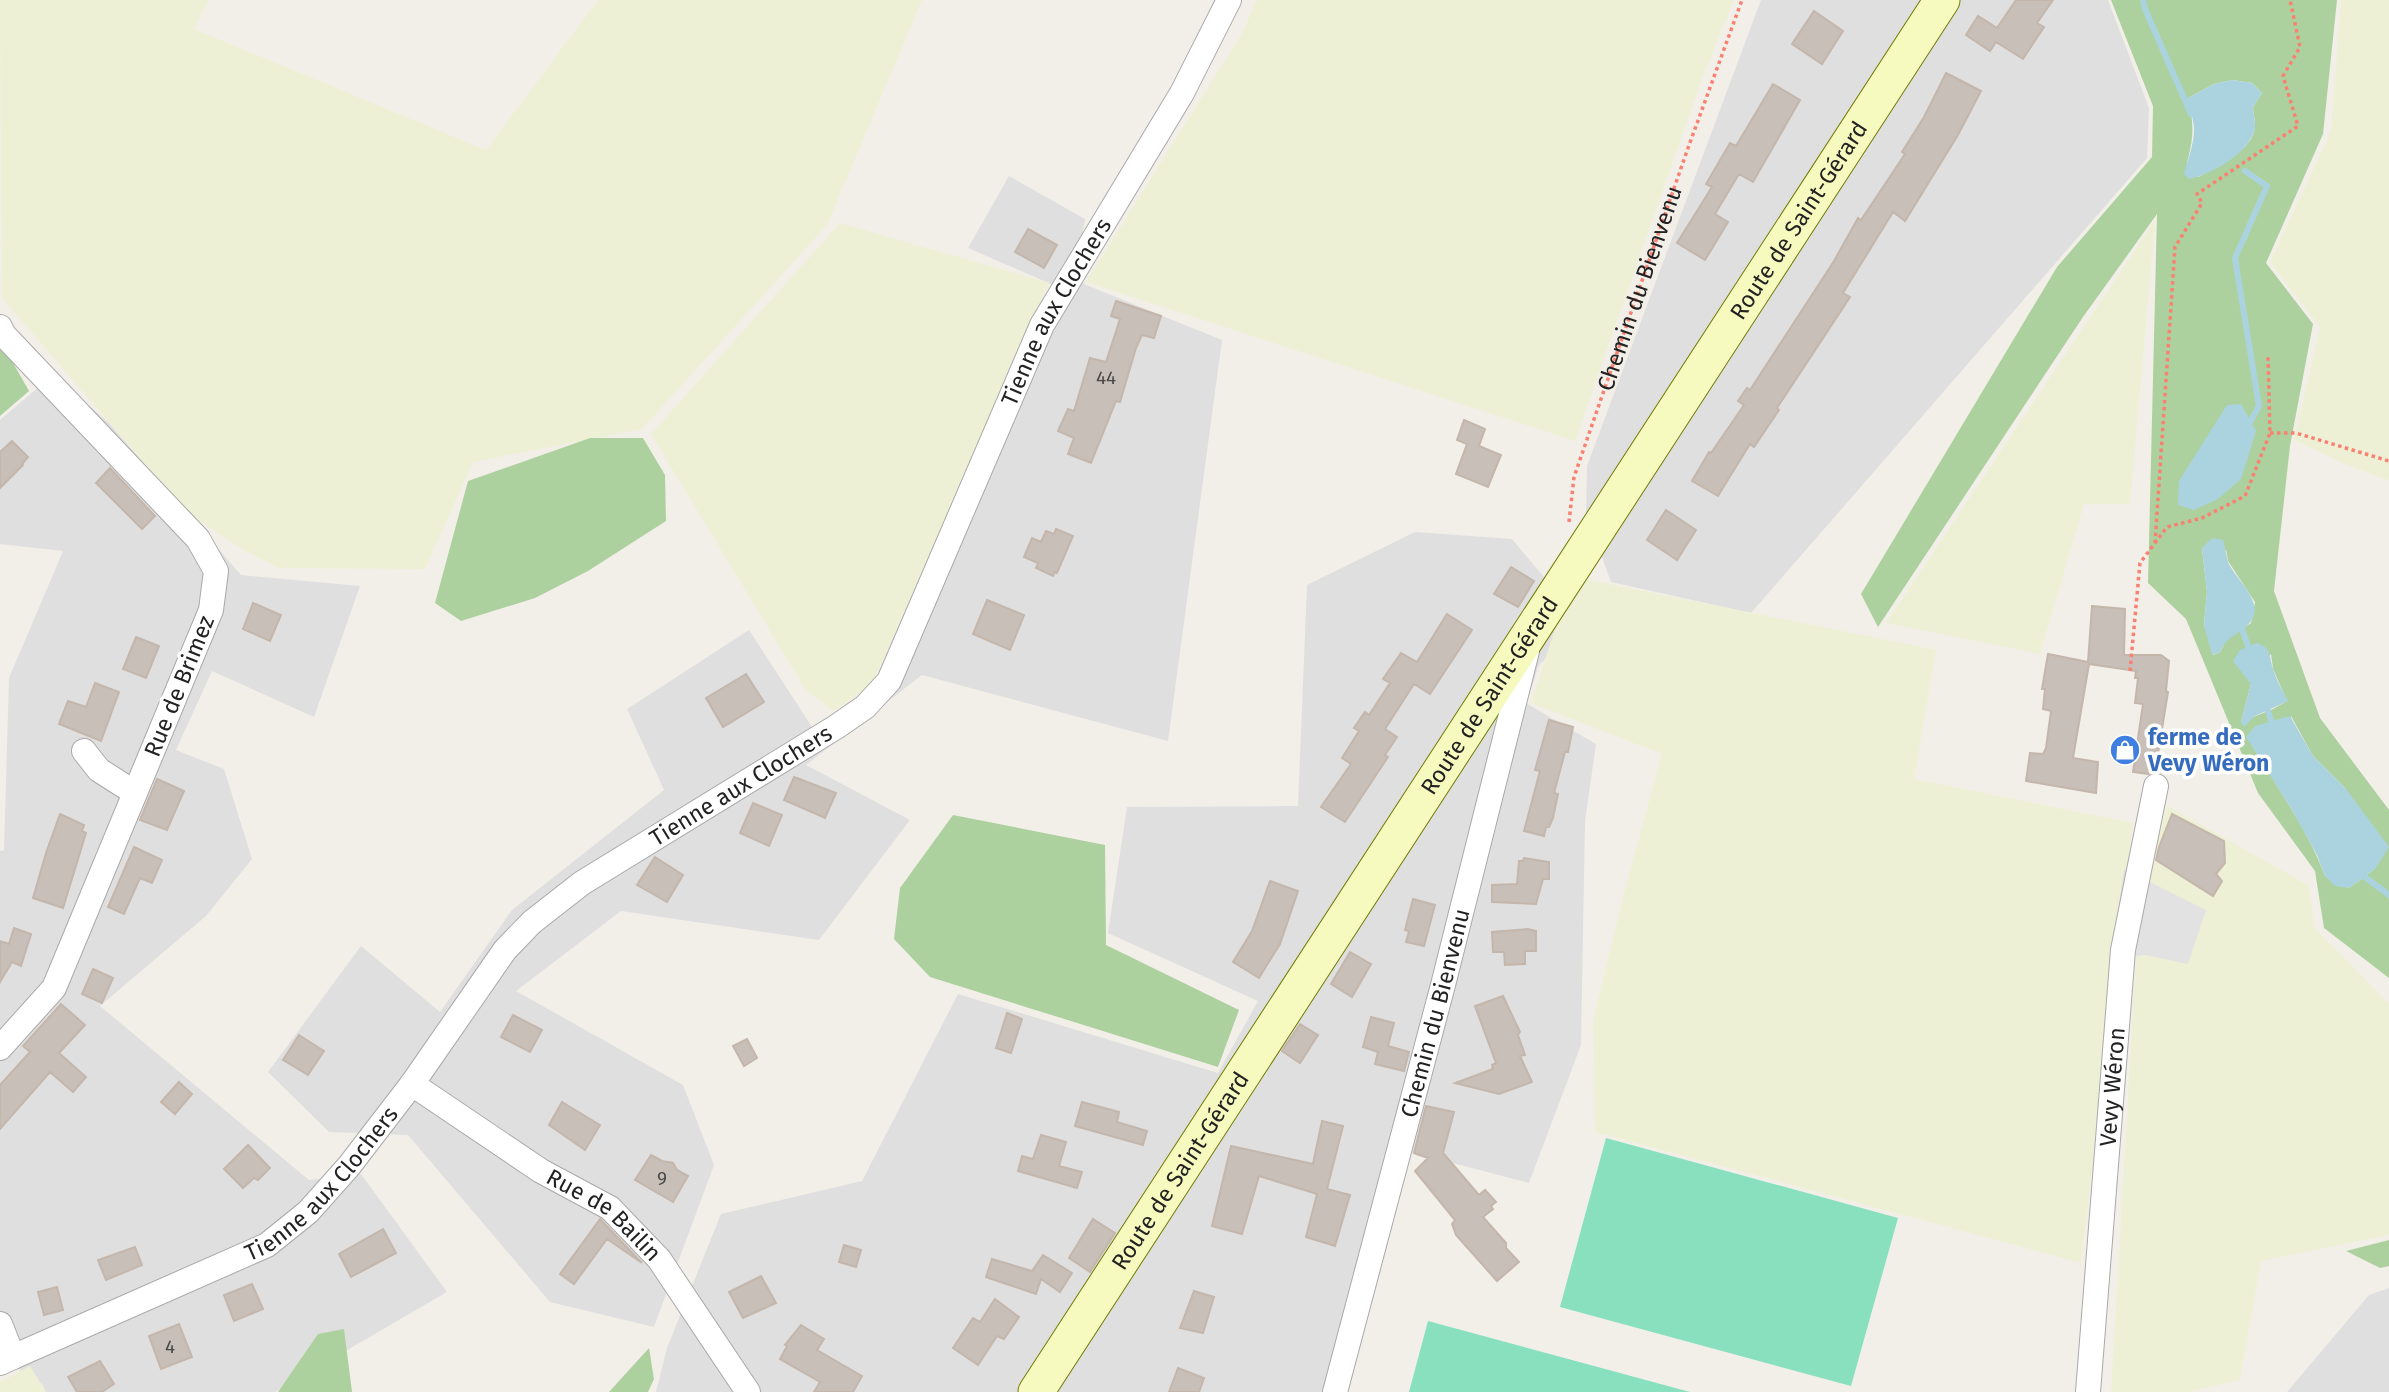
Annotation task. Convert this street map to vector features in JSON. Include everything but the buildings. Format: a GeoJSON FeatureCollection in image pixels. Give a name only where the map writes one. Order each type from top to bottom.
{"type":"FeatureCollection","features":[{"type":"Feature","properties":{"kind":"main road","name":"Route de Saint-Gérard"},"geometry":{"type":"LineString","coordinates":[[1036,1392],[1942,0]]}},
{"type":"Feature","properties":{"kind":"street","name":"Tienne aux Clochers"},"geometry":{"type":"LineString","coordinates":[[7,1360],[267,1245],[308,1212],[349,1167],[412,1084],[505,950],[532,922],[582,883],[836,727],[864,707],[889,681],[1042,325],[1182,93],[1229,0]]}},
{"type":"Feature","properties":{"kind":"street","name":"Rue de Brimez"},"geometry":{"type":"LineString","coordinates":[[0,327],[4,335],[83,420],[198,539],[216,571],[211,610],[54,988],[0,1048]]}},
{"type":"Feature","properties":{"kind":"street","name":"Chemin du Bienvenu"},"geometry":{"type":"LineString","coordinates":[[1335,1392],[1443,985],[1531,633]]}},
{"type":"Feature","properties":{"kind":"street"},"geometry":{"type":"LineString","coordinates":[[84,751],[99,770],[135,793]]}},
{"type":"Feature","properties":{"kind":"street","name":"Vevy Wéron"},"geometry":{"type":"LineString","coordinates":[[2088,1392],[2123,950],[2156,786]]}},
{"type":"Feature","properties":{"kind":"street","name":"Rue de Bailin"},"geometry":{"type":"LineString","coordinates":[[412,1084],[541,1171],[610,1208],[659,1259],[748,1392]]}},
{"type":"Feature","properties":{"kind":"street"},"geometry":{"type":"LineString","coordinates":[[0,1324],[7,1360]]}},
{"type":"Feature","properties":{"kind":"path","name":"Chemin du Bienvenu"},"geometry":{"type":"LineString","coordinates":[[1569,530],[1574,477],[1742,0]]}},
{"type":"Feature","properties":{"kind":"path"},"geometry":{"type":"LineString","coordinates":[[2155,543],[2175,247],[2203,203],[2197,194],[2298,126],[2283,76],[2300,47],[2290,0]]}},
{"type":"Feature","properties":{"kind":"path"},"geometry":{"type":"LineString","coordinates":[[2130,671],[2140,563],[2167,527],[2202,518],[2245,496],[2270,433],[2268,356]]}},
{"type":"Feature","properties":{"kind":"path"},"geometry":{"type":"LineString","coordinates":[[2270,433],[2296,433],[2389,461]]}},
{"type":"Feature","properties":{"kind":"shaded area"},"geometry":{"type":"Polygon","coordinates":[[[1761,0],[2108,0],[2149,108],[2147,158],[1751,613],[1611,582],[1586,513],[1587,466],[1761,0]]]}},
{"type":"Feature","properties":{"kind":"shaded area"},"geometry":{"type":"Polygon","coordinates":[[[1009,176],[1085,219],[1074,280],[1222,340],[1168,741],[922,675],[806,765],[910,820],[819,940],[621,911],[516,991],[683,1085],[714,1165],[654,1327],[550,1302],[408,1135],[329,1132],[268,1072],[361,946],[440,1012],[512,910],[664,790],[627,709],[749,630],[812,727],[879,686],[1067,291],[968,248],[1009,176]]]}},
{"type":"Feature","properties":{"kind":"shaded area"},"geometry":{"type":"Polygon","coordinates":[[[53,375],[108,422],[241,575],[360,586],[314,717],[212,671],[176,750],[224,769],[252,859],[206,916],[100,1006],[309,1180],[361,1174],[447,1292],[275,1392],[46,1392],[42,1384],[14,1366],[0,1373],[0,851],[4,850],[9,678],[63,551],[0,544],[0,420],[53,375]]]}},
{"type":"Feature","properties":{"kind":"shaded area"},"geometry":{"type":"Polygon","coordinates":[[[1415,532],[1512,539],[1583,624],[1539,665],[1526,703],[1596,744],[1585,821],[1581,1045],[1529,1183],[1396,1148],[1330,1392],[656,1392],[667,1348],[721,1214],[862,1181],[958,994],[1218,1073],[1258,1001],[1108,933],[1127,807],[1298,806],[1307,585],[1415,532]]]}},
{"type":"Feature","properties":{"kind":"shaded area"},"geometry":{"type":"Polygon","coordinates":[[[2124,869],[2206,910],[2188,964],[2145,955],[2111,959],[2124,869]]]}},
{"type":"Feature","properties":{"kind":"shaded area"},"geometry":{"type":"Polygon","coordinates":[[[2389,1288],[2389,1392],[2287,1392],[2369,1295],[2389,1288]]]}},
{"type":"Feature","properties":{"kind":"green space"},"geometry":{"type":"Polygon","coordinates":[[[0,0],[209,0],[194,29],[486,150],[598,0],[922,0],[827,225],[642,429],[473,462],[425,569],[279,568],[244,550],[188,514],[2,298],[0,0]]]}},
{"type":"Feature","properties":{"kind":"green space"},"geometry":{"type":"Polygon","coordinates":[[[1256,0],[1734,0],[1701,81],[1575,441],[1086,282],[1244,30],[1256,0]]]}},
{"type":"Feature","properties":{"kind":"green space"},"geometry":{"type":"Polygon","coordinates":[[[2111,0],[2337,0],[2323,134],[2266,263],[2313,324],[2290,446],[2274,591],[2320,718],[2389,810],[2389,978],[2324,928],[2315,871],[2258,793],[2186,619],[2148,583],[2157,214],[2083,317],[1878,627],[1861,594],[2057,267],[2152,157],[2153,106],[2111,0]],[[2232,80],[2214,84],[2188,98],[2192,130],[2187,163],[2198,177],[2243,149],[2254,133],[2253,107],[2262,93],[2252,83],[2232,80]],[[2202,548],[2207,592],[2204,624],[2213,655],[2220,652],[2226,640],[2251,623],[2255,602],[2228,561],[2226,550],[2202,548]],[[2271,654],[2251,684],[2241,722],[2287,701],[2273,669],[2271,654]],[[2291,716],[2275,783],[2309,840],[2325,876],[2349,888],[2375,869],[2346,789],[2313,756],[2291,716]]]}},
{"type":"Feature","properties":{"kind":"green space"},"geometry":{"type":"Polygon","coordinates":[[[2341,0],[2389,0],[2389,480],[2349,466],[2294,440],[2320,327],[2270,262],[2331,131],[2341,0]]]}},
{"type":"Feature","properties":{"kind":"green space"},"geometry":{"type":"Polygon","coordinates":[[[2155,220],[2130,504],[2084,504],[2040,654],[1886,623],[2155,220]]]}},
{"type":"Feature","properties":{"kind":"green space"},"geometry":{"type":"Polygon","coordinates":[[[840,223],[1049,283],[872,685],[833,711],[805,689],[651,434],[840,223]]]}},
{"type":"Feature","properties":{"kind":"green space"},"geometry":{"type":"Polygon","coordinates":[[[0,340],[29,391],[0,416],[0,340]]]}},
{"type":"Feature","properties":{"kind":"green space"},"geometry":{"type":"Polygon","coordinates":[[[590,438],[643,438],[665,475],[666,521],[588,571],[535,598],[461,621],[435,603],[468,481],[590,438]]]}},
{"type":"Feature","properties":{"kind":"green space"},"geometry":{"type":"Polygon","coordinates":[[[1585,579],[1936,650],[1914,779],[2133,823],[2081,1263],[1595,1132],[1593,1020],[1662,754],[1531,703],[1556,626],[1585,579]]]}},
{"type":"Feature","properties":{"kind":"green space"},"geometry":{"type":"Polygon","coordinates":[[[2168,806],[2308,885],[2315,928],[2389,1004],[2389,1235],[2261,1261],[2240,1380],[2188,1392],[2111,1392],[2141,871],[2168,806]]]}},
{"type":"Feature","properties":{"kind":"green space"},"geometry":{"type":"Polygon","coordinates":[[[953,815],[1105,845],[1106,945],[1239,1010],[1218,1067],[930,977],[894,939],[900,888],[953,815]]]}},
{"type":"Feature","properties":{"kind":"green space"},"geometry":{"type":"Polygon","coordinates":[[[1606,1138],[1898,1218],[1851,1386],[1560,1307],[1606,1138]]]}},
{"type":"Feature","properties":{"kind":"green space"},"geometry":{"type":"Polygon","coordinates":[[[2389,1240],[2389,1266],[2380,1268],[2346,1251],[2389,1240]]]}},
{"type":"Feature","properties":{"kind":"green space"},"geometry":{"type":"Polygon","coordinates":[[[1428,1321],[1690,1392],[1409,1392],[1428,1321]]]}},
{"type":"Feature","properties":{"kind":"green space"},"geometry":{"type":"Polygon","coordinates":[[[344,1329],[352,1392],[278,1392],[318,1334],[344,1329]]]}},
{"type":"Feature","properties":{"kind":"green space"},"geometry":{"type":"Polygon","coordinates":[[[649,1348],[654,1379],[648,1392],[609,1392],[649,1348]]]}},
{"type":"Feature","properties":{"kind":"green space"},"geometry":{"type":"Polygon","coordinates":[[[30,1366],[46,1392],[0,1392],[0,1382],[30,1366]]]}},
{"type":"Feature","properties":{"kind":"water"},"geometry":{"type":"Polygon","coordinates":[[[2232,80],[2252,83],[2262,93],[2253,107],[2255,129],[2245,147],[2228,162],[2189,179],[2184,174],[2194,128],[2188,98],[2214,84],[2232,80]]]}},
{"type":"Feature","properties":{"kind":"water"},"geometry":{"type":"Polygon","coordinates":[[[2241,404],[2256,431],[2241,479],[2218,499],[2194,510],[2178,505],[2179,481],[2227,405],[2241,404]]]}},
{"type":"Feature","properties":{"kind":"water"},"geometry":{"type":"Polygon","coordinates":[[[2212,538],[2223,540],[2228,562],[2252,598],[2254,613],[2251,621],[2227,641],[2220,652],[2212,655],[2204,624],[2207,592],[2202,548],[2212,538]]]}},
{"type":"Feature","properties":{"kind":"water"},"geometry":{"type":"Polygon","coordinates":[[[2257,643],[2268,650],[2276,677],[2288,701],[2255,716],[2244,727],[2241,722],[2251,684],[2233,661],[2240,650],[2257,643]]]}},
{"type":"Feature","properties":{"kind":"water"},"geometry":{"type":"Polygon","coordinates":[[[2290,716],[2313,756],[2346,789],[2389,847],[2375,869],[2349,888],[2335,886],[2325,876],[2317,855],[2292,810],[2246,737],[2255,726],[2290,716]]]}},
{"type":"Feature","properties":{"kind":"waterway"},"geometry":{"type":"LineString","coordinates":[[2143,0],[2191,114]]}},
{"type":"Feature","properties":{"kind":"waterway"},"geometry":{"type":"LineString","coordinates":[[2245,171],[2267,186],[2235,258],[2259,406],[2248,426]]}},
{"type":"Feature","properties":{"kind":"waterway"},"geometry":{"type":"LineString","coordinates":[[2239,621],[2251,654]]}},
{"type":"Feature","properties":{"kind":"waterway"},"geometry":{"type":"LineString","coordinates":[[2266,704],[2273,727]]}},
{"type":"Feature","properties":{"kind":"waterway"},"geometry":{"type":"LineString","coordinates":[[2361,874],[2389,895]]}},
{"type":"Feature","properties":{"kind":"place","name":"ferme de Vevy Wéron"},"geometry":{"type":"Point","coordinates":[2125,750]}}]}
